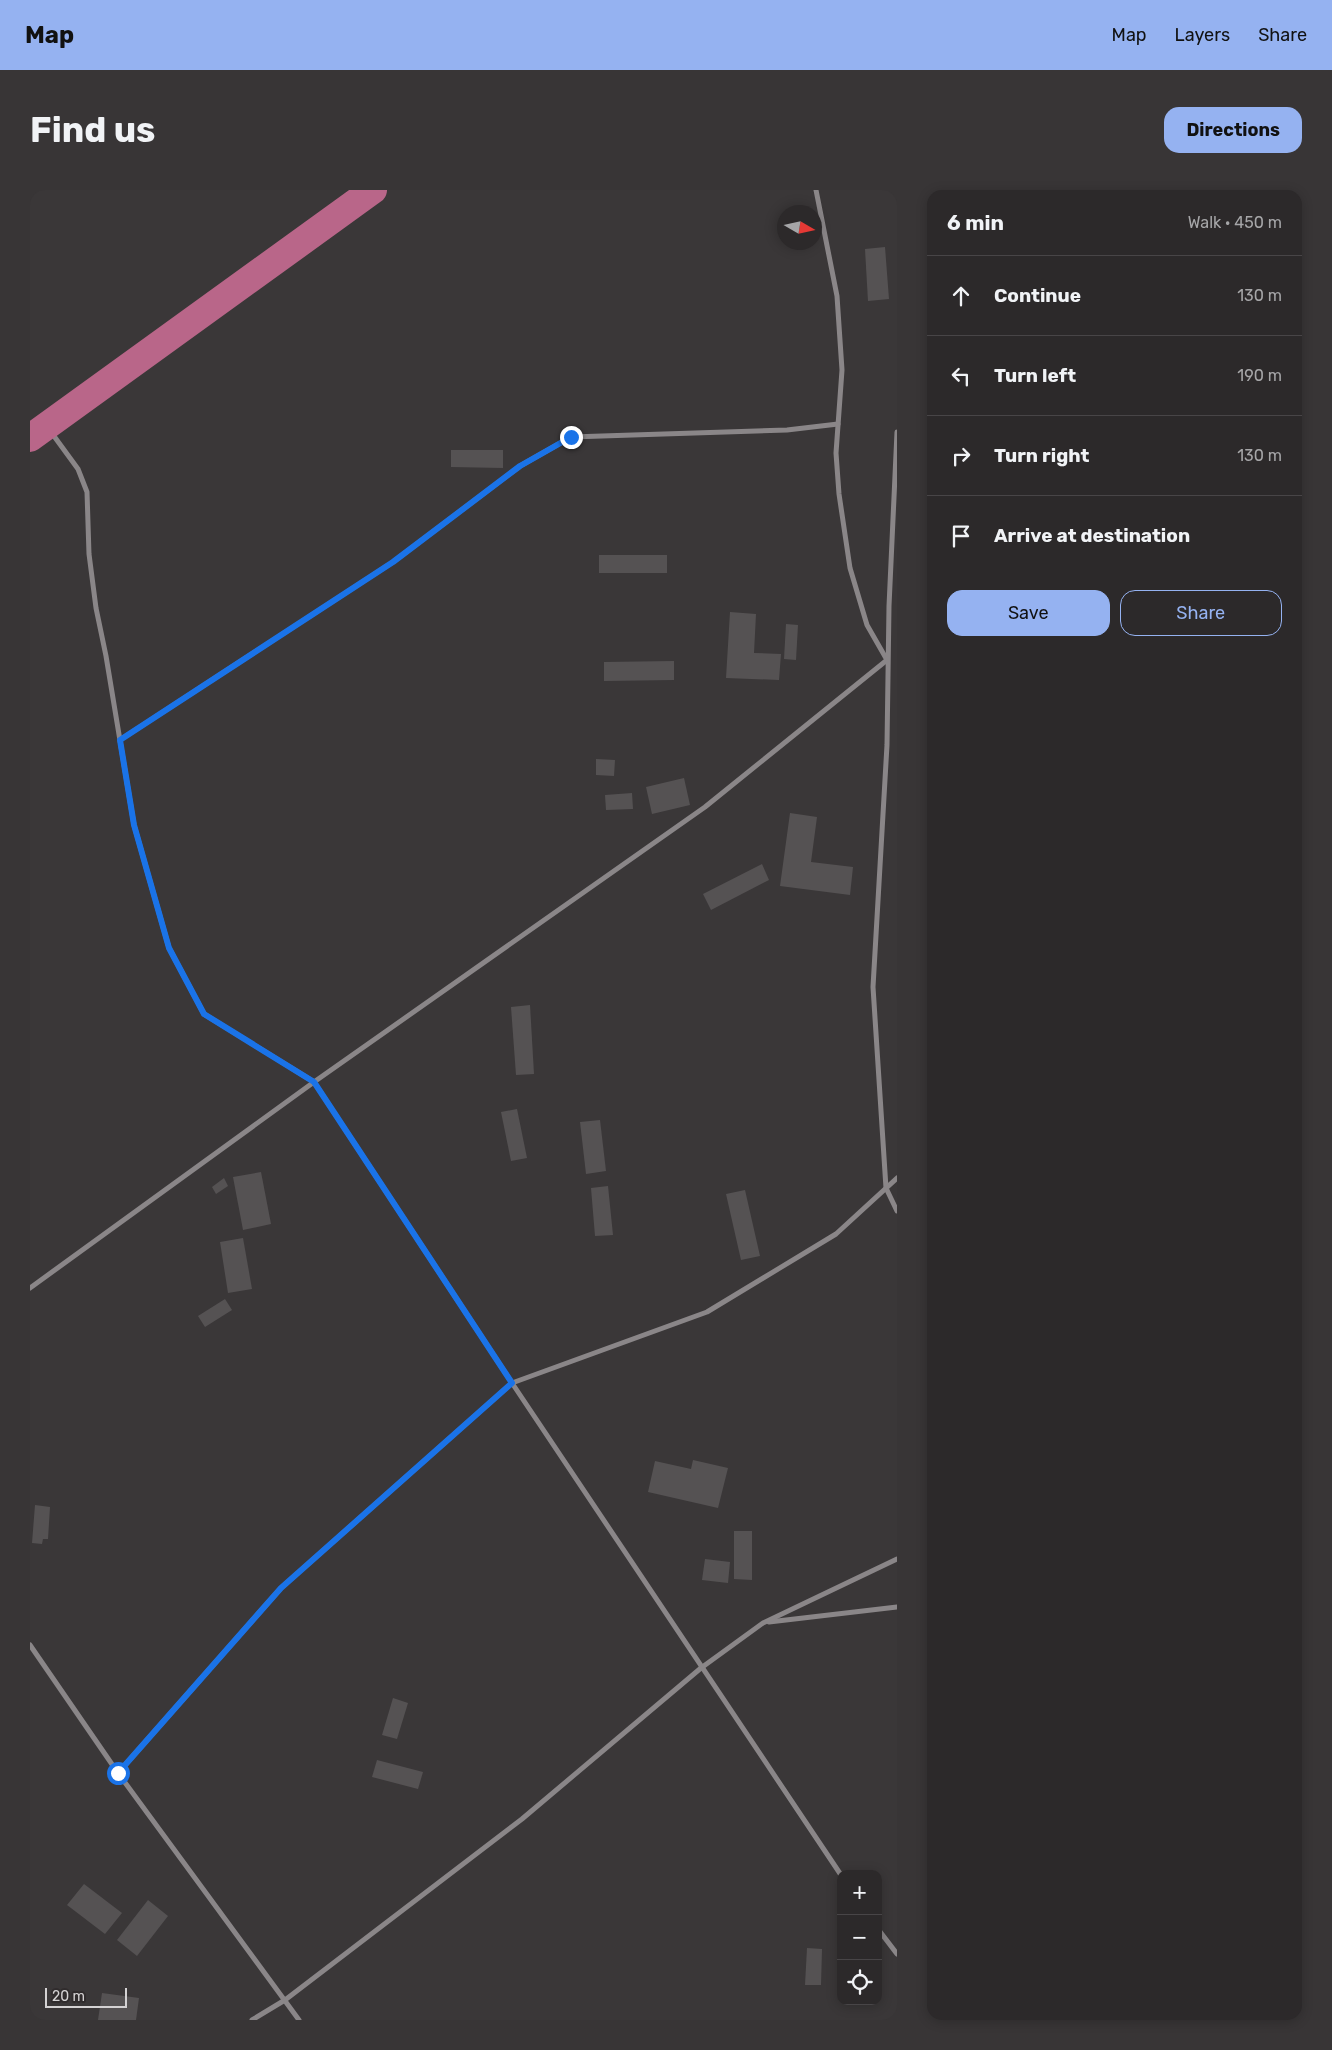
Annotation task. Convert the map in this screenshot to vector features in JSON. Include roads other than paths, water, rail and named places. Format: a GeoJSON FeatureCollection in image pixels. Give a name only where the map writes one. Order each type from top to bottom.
{"type":"FeatureCollection","features":[{"type":"Feature","properties":{"kind":"main road"},"geometry":{"type":"LineString","coordinates":[[38,432],[373,190]]}},
{"type":"Feature","properties":{"kind":"street"},"geometry":{"type":"LineString","coordinates":[[816,190],[837,296],[842,370],[836,453],[850,568],[867,625],[888,660]]}},
{"type":"Feature","properties":{"kind":"street"},"geometry":{"type":"LineString","coordinates":[[120,740],[393,562],[520,466],[571,437],[787,430],[838,424]]}},
{"type":"Feature","properties":{"kind":"street"},"geometry":{"type":"LineString","coordinates":[[38,432],[78,469],[87,492],[89,554],[96,608],[106,656],[134,825],[169,948],[204,1014],[314,1082],[701,1668],[838,1870]]}},
{"type":"Feature","properties":{"kind":"street"},"geometry":{"type":"LineString","coordinates":[[897,432],[888,660],[888,745],[873,987],[886,1188],[897,1211]]}},
{"type":"Feature","properties":{"kind":"street"},"geometry":{"type":"LineString","coordinates":[[30,1288],[314,1082],[705,807],[888,660]]}},
{"type":"Feature","properties":{"kind":"street"},"geometry":{"type":"LineString","coordinates":[[118,1773],[281,1588],[512,1383],[707,1312],[836,1234],[897,1178]]}},
{"type":"Feature","properties":{"kind":"street"},"geometry":{"type":"LineString","coordinates":[[252,2020],[285,2000],[522,1819],[701,1668],[763,1623],[897,1559]]}},
{"type":"Feature","properties":{"kind":"street"},"geometry":{"type":"LineString","coordinates":[[763,1623],[897,1607]]}},
{"type":"Feature","properties":{"kind":"street"},"geometry":{"type":"LineString","coordinates":[[30,1645],[118,1773],[299,2020]]}},
{"type":"Feature","properties":{"kind":"street"},"geometry":{"type":"LineString","coordinates":[[882,1934],[897,1954]]}}]}
